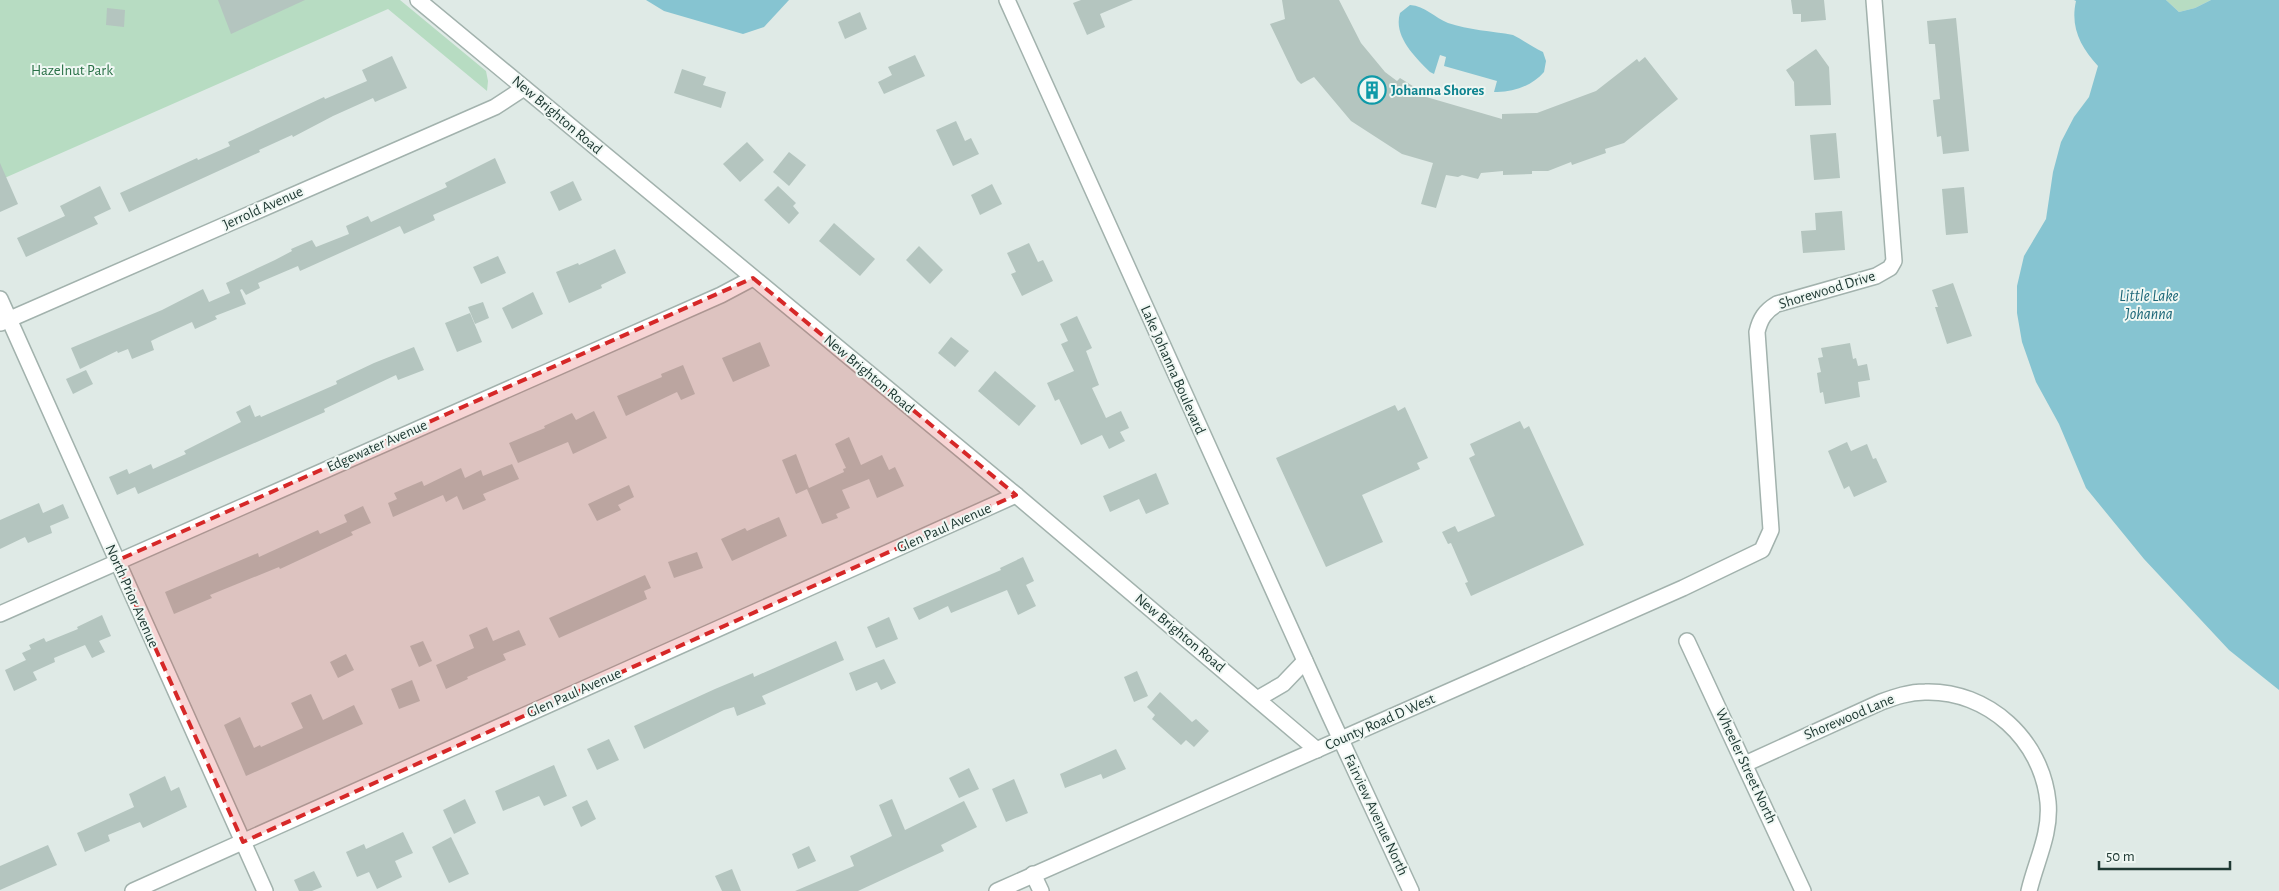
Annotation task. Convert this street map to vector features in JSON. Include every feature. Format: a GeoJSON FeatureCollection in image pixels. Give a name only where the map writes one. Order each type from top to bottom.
{"type":"FeatureCollection","features":[{"type":"Feature","properties":{"kind":"street","name":"New Brighton Road"},"geometry":{"type":"LineString","coordinates":[[418,0],[1016,496],[1316,750]]}},
{"type":"Feature","properties":{"kind":"street","name":"Lake Johanna Boulevard"},"geometry":{"type":"LineString","coordinates":[[1007,0],[1340,739]]}},
{"type":"Feature","properties":{"kind":"street","name":"Shorewood Drive"},"geometry":{"type":"LineString","coordinates":[[1762,550],[1771,530],[1757,332],[1759,323],[1769,309],[1777,304],[1876,276],[1890,268],[1894,261],[1874,0]]}},
{"type":"Feature","properties":{"kind":"street","name":"Jerrold Avenue"},"geometry":{"type":"LineString","coordinates":[[5,322],[495,107],[524,88]]}},
{"type":"Feature","properties":{"kind":"street","name":"Edgewater Avenue"},"geometry":{"type":"LineString","coordinates":[[0,614],[116,561],[721,295],[753,278]]}},
{"type":"Feature","properties":{"kind":"street","name":"North Prior Avenue"},"geometry":{"type":"LineString","coordinates":[[0,299],[5,322],[116,561],[265,891]]}},
{"type":"Feature","properties":{"kind":"street","name":"Glen Paul Avenue"},"geometry":{"type":"LineString","coordinates":[[133,891],[1016,496]]}},
{"type":"Feature","properties":{"kind":"street","name":"County Road D West"},"geometry":{"type":"LineString","coordinates":[[997,891],[1676,591],[1762,550]]}},
{"type":"Feature","properties":{"kind":"street","name":"Wheeler Street North"},"geometry":{"type":"LineString","coordinates":[[1687,641],[1803,891]]}},
{"type":"Feature","properties":{"kind":"street"},"geometry":{"type":"LineString","coordinates":[[1257,699],[1283,684],[1305,661]]}},
{"type":"Feature","properties":{"kind":"street","name":"Shorewood Lane"},"geometry":{"type":"LineString","coordinates":[[1745,764],[1880,702],[1902,695],[1939,693],[1968,698],[1989,708],[2008,721],[2024,740],[2036,759],[2044,781],[2048,803],[2047,828],[2029,891]]}},
{"type":"Feature","properties":{"kind":"street","name":"Fairview Avenue North"},"geometry":{"type":"LineString","coordinates":[[1340,739],[1411,891]]}},
{"type":"Feature","properties":{"kind":"street"},"geometry":{"type":"LineString","coordinates":[[1033,874],[1041,891]]}},
{"type":"Feature","properties":{"kind":"highlighted area"},"geometry":{"type":"Polygon","coordinates":[[[753,278],[1016,495],[243,842],[116,561],[753,278]]]}},
{"type":"Feature","properties":{"kind":"green space","name":"Hazelnut Park"},"geometry":{"type":"Polygon","coordinates":[[[0,0],[400,0],[486,71],[487,91],[388,9],[0,180],[0,0]]]}},
{"type":"Feature","properties":{"kind":"green space"},"geometry":{"type":"Polygon","coordinates":[[[2166,0],[2211,0],[2195,8],[2179,12],[2166,0]]]}},
{"type":"Feature","properties":{"kind":"water"},"geometry":{"type":"Polygon","coordinates":[[[646,0],[789,0],[764,27],[743,34],[664,11],[646,0]]]}},
{"type":"Feature","properties":{"kind":"water","name":"Little Lake Johanna"},"geometry":{"type":"Polygon","coordinates":[[[2074,0],[2166,0],[2179,12],[2195,8],[2211,0],[2279,0],[2279,690],[2229,650],[2144,559],[2086,488],[2059,424],[2036,382],[2022,342],[2017,313],[2017,286],[2024,256],[2046,219],[2053,172],[2061,142],[2074,117],[2089,97],[2098,66],[2078,36],[2075,20],[2076,1],[2074,0]]]}},
{"type":"Feature","properties":{"kind":"water"},"geometry":{"type":"Polygon","coordinates":[[[1410,5],[1425,10],[1448,23],[1472,29],[1513,35],[1543,52],[1546,61],[1544,72],[1534,81],[1521,88],[1494,92],[1497,81],[1444,66],[1446,57],[1440,55],[1434,74],[1430,72],[1418,60],[1402,38],[1399,22],[1400,13],[1410,5]]]}},
{"type":"Feature","properties":{"kind":"building"},"geometry":{"type":"Polygon","coordinates":[[[218,0],[305,0],[231,34],[218,0]]]}},
{"type":"Feature","properties":{"kind":"building"},"geometry":{"type":"Polygon","coordinates":[[[1081,0],[1133,0],[1100,14],[1105,27],[1087,35],[1073,3],[1081,0]]]}},
{"type":"Feature","properties":{"kind":"building","name":"Johanna Shores"},"geometry":{"type":"Polygon","coordinates":[[[1282,0],[1339,0],[1361,43],[1385,72],[1397,81],[1400,78],[1419,90],[1416,94],[1502,119],[1502,114],[1537,113],[1596,91],[1637,59],[1639,62],[1645,57],[1678,99],[1624,143],[1605,149],[1606,153],[1572,165],[1571,162],[1548,171],[1532,171],[1532,174],[1503,175],[1503,171],[1481,173],[1478,179],[1462,175],[1458,177],[1446,175],[1436,208],[1421,204],[1433,163],[1402,154],[1351,121],[1314,77],[1301,84],[1297,80],[1270,24],[1285,19],[1282,0]]]}},
{"type":"Feature","properties":{"kind":"building"},"geometry":{"type":"Polygon","coordinates":[[[1791,0],[1824,0],[1826,20],[1801,22],[1801,14],[1793,14],[1791,0]]]}},
{"type":"Feature","properties":{"kind":"building"},"geometry":{"type":"Polygon","coordinates":[[[107,8],[125,10],[124,27],[106,25],[107,8]]]}},
{"type":"Feature","properties":{"kind":"building"},"geometry":{"type":"Polygon","coordinates":[[[860,12],[867,29],[845,39],[838,22],[860,12]]]}},
{"type":"Feature","properties":{"kind":"building"},"geometry":{"type":"Polygon","coordinates":[[[1956,18],[1969,151],[1943,154],[1941,136],[1937,137],[1933,100],[1940,99],[1935,44],[1929,44],[1927,21],[1956,18]]]}},
{"type":"Feature","properties":{"kind":"building"},"geometry":{"type":"Polygon","coordinates":[[[1816,49],[1829,67],[1831,105],[1795,106],[1794,82],[1786,70],[1816,49]]]}},
{"type":"Feature","properties":{"kind":"building"},"geometry":{"type":"Polygon","coordinates":[[[915,55],[925,76],[884,94],[878,82],[892,75],[888,67],[915,55]]]}},
{"type":"Feature","properties":{"kind":"building"},"geometry":{"type":"Polygon","coordinates":[[[392,56],[407,88],[375,102],[373,98],[129,212],[120,193],[197,158],[198,160],[230,146],[228,142],[324,97],[325,99],[367,81],[362,70],[392,56]]]}},
{"type":"Feature","properties":{"kind":"building"},"geometry":{"type":"Polygon","coordinates":[[[682,69],[706,77],[703,85],[726,92],[721,108],[674,93],[682,69]]]}},
{"type":"Feature","properties":{"kind":"building"},"geometry":{"type":"Polygon","coordinates":[[[956,121],[965,141],[971,138],[979,154],[953,166],[936,130],[956,121]]]}},
{"type":"Feature","properties":{"kind":"building"},"geometry":{"type":"Polygon","coordinates":[[[1836,133],[1840,178],[1814,180],[1810,135],[1836,133]]]}},
{"type":"Feature","properties":{"kind":"building"},"geometry":{"type":"Polygon","coordinates":[[[747,142],[764,160],[740,182],[723,164],[747,142]]]}},
{"type":"Feature","properties":{"kind":"building"},"geometry":{"type":"Polygon","coordinates":[[[789,152],[806,165],[789,186],[773,172],[789,152]]]}},
{"type":"Feature","properties":{"kind":"building"},"geometry":{"type":"Polygon","coordinates":[[[495,158],[506,183],[433,215],[435,220],[404,234],[400,226],[300,271],[298,266],[258,283],[260,288],[246,295],[242,289],[240,290],[246,304],[215,316],[217,319],[195,329],[192,322],[151,341],[154,350],[132,359],[128,349],[118,353],[117,351],[80,369],[71,348],[162,310],[203,289],[209,302],[230,293],[226,283],[275,260],[292,251],[291,249],[312,240],[316,247],[349,234],[346,226],[368,216],[371,222],[447,187],[445,183],[495,158]]]}},
{"type":"Feature","properties":{"kind":"building"},"geometry":{"type":"Polygon","coordinates":[[[0,163],[18,204],[0,212],[0,163]]]}},
{"type":"Feature","properties":{"kind":"building"},"geometry":{"type":"Polygon","coordinates":[[[573,181],[582,200],[559,211],[550,192],[573,181]]]}},
{"type":"Feature","properties":{"kind":"building"},"geometry":{"type":"Polygon","coordinates":[[[992,184],[1002,204],[980,215],[971,195],[992,184]]]}},
{"type":"Feature","properties":{"kind":"building"},"geometry":{"type":"Polygon","coordinates":[[[100,186],[111,209],[94,217],[98,224],[26,257],[17,238],[65,216],[60,206],[100,186]]]}},
{"type":"Feature","properties":{"kind":"building"},"geometry":{"type":"Polygon","coordinates":[[[778,186],[796,203],[793,206],[799,213],[789,224],[764,200],[778,186]]]}},
{"type":"Feature","properties":{"kind":"building"},"geometry":{"type":"Polygon","coordinates":[[[1964,187],[1968,233],[1946,235],[1942,189],[1964,187]]]}},
{"type":"Feature","properties":{"kind":"building"},"geometry":{"type":"Polygon","coordinates":[[[1842,211],[1845,250],[1803,253],[1801,231],[1816,230],[1815,213],[1842,211]]]}},
{"type":"Feature","properties":{"kind":"building"},"geometry":{"type":"Polygon","coordinates":[[[834,223],[875,259],[860,276],[819,241],[834,223]]]}},
{"type":"Feature","properties":{"kind":"building"},"geometry":{"type":"Polygon","coordinates":[[[1029,243],[1038,262],[1043,260],[1053,281],[1022,296],[1011,274],[1016,272],[1007,253],[1029,243]]]}},
{"type":"Feature","properties":{"kind":"building"},"geometry":{"type":"Polygon","coordinates":[[[919,246],[943,270],[930,284],[906,260],[919,246]]]}},
{"type":"Feature","properties":{"kind":"building"},"geometry":{"type":"Polygon","coordinates":[[[615,249],[626,273],[601,285],[602,288],[569,303],[556,272],[578,263],[579,265],[615,249]]]}},
{"type":"Feature","properties":{"kind":"building"},"geometry":{"type":"Polygon","coordinates":[[[498,256],[506,273],[481,284],[473,267],[498,256]]]}},
{"type":"Feature","properties":{"kind":"building"},"geometry":{"type":"Polygon","coordinates":[[[1953,283],[1972,336],[1947,344],[1935,307],[1938,307],[1932,290],[1953,283]]]}},
{"type":"Feature","properties":{"kind":"building"},"geometry":{"type":"Polygon","coordinates":[[[533,292],[543,314],[512,329],[502,308],[533,292]]]}},
{"type":"Feature","properties":{"kind":"building"},"geometry":{"type":"Polygon","coordinates":[[[483,302],[489,318],[475,324],[468,307],[483,302]]]}},
{"type":"Feature","properties":{"kind":"building"},"geometry":{"type":"Polygon","coordinates":[[[470,313],[482,342],[457,352],[445,323],[470,313]]]}},
{"type":"Feature","properties":{"kind":"building"},"geometry":{"type":"Polygon","coordinates":[[[1077,316],[1092,348],[1086,351],[1099,385],[1092,388],[1106,418],[1121,411],[1129,428],[1120,432],[1125,441],[1109,449],[1102,435],[1081,445],[1059,399],[1055,401],[1047,383],[1074,371],[1061,344],[1068,341],[1060,324],[1077,316]]]}},
{"type":"Feature","properties":{"kind":"building"},"geometry":{"type":"Polygon","coordinates":[[[951,337],[969,351],[955,367],[938,353],[951,337]]]}},
{"type":"Feature","properties":{"kind":"building"},"geometry":{"type":"Polygon","coordinates":[[[760,342],[770,366],[733,382],[722,358],[760,342]]]}},
{"type":"Feature","properties":{"kind":"building"},"geometry":{"type":"Polygon","coordinates":[[[1850,343],[1853,359],[1856,358],[1858,366],[1867,364],[1870,380],[1858,382],[1860,397],[1825,404],[1823,392],[1820,393],[1817,373],[1821,372],[1818,358],[1823,357],[1821,348],[1850,343]]]}},
{"type":"Feature","properties":{"kind":"building"},"geometry":{"type":"Polygon","coordinates":[[[414,347],[424,370],[398,380],[396,375],[324,409],[325,412],[138,494],[135,487],[117,495],[109,477],[127,469],[129,474],[151,464],[153,469],[186,454],[184,451],[241,422],[236,412],[250,405],[255,417],[260,415],[261,417],[337,384],[336,381],[374,363],[414,347]]]}},
{"type":"Feature","properties":{"kind":"building"},"geometry":{"type":"Polygon","coordinates":[[[683,365],[695,394],[681,400],[677,392],[626,416],[617,396],[662,377],[661,374],[683,365]]]}},
{"type":"Feature","properties":{"kind":"building"},"geometry":{"type":"Polygon","coordinates":[[[86,370],[93,384],[73,394],[66,379],[86,370]]]}},
{"type":"Feature","properties":{"kind":"building"},"geometry":{"type":"Polygon","coordinates":[[[995,371],[1036,406],[1019,426],[978,391],[995,371]]]}},
{"type":"Feature","properties":{"kind":"building"},"geometry":{"type":"Polygon","coordinates":[[[1395,405],[1398,411],[1405,407],[1428,458],[1417,463],[1420,469],[1362,495],[1383,542],[1326,567],[1276,458],[1395,405]]]}},
{"type":"Feature","properties":{"kind":"building"},"geometry":{"type":"Polygon","coordinates":[[[594,411],[607,438],[573,454],[568,442],[518,463],[509,443],[545,428],[544,426],[572,413],[576,420],[594,411]]]}},
{"type":"Feature","properties":{"kind":"building"},"geometry":{"type":"Polygon","coordinates":[[[1520,421],[1524,429],[1529,426],[1584,545],[1471,596],[1465,583],[1468,582],[1451,543],[1448,544],[1442,532],[1455,526],[1458,532],[1495,516],[1469,458],[1475,455],[1470,444],[1520,421]]]}},
{"type":"Feature","properties":{"kind":"building"},"geometry":{"type":"Polygon","coordinates":[[[849,437],[861,465],[882,455],[889,470],[895,467],[904,486],[877,498],[869,479],[842,490],[850,508],[836,514],[838,518],[822,524],[807,489],[796,494],[782,460],[796,454],[809,488],[844,472],[843,469],[846,468],[835,444],[849,437]]]}},
{"type":"Feature","properties":{"kind":"building"},"geometry":{"type":"Polygon","coordinates":[[[1847,442],[1851,451],[1867,444],[1873,459],[1876,458],[1887,482],[1854,497],[1849,486],[1844,489],[1828,451],[1847,442]]]}},
{"type":"Feature","properties":{"kind":"building"},"geometry":{"type":"Polygon","coordinates":[[[512,464],[519,479],[483,494],[486,500],[463,510],[457,496],[446,502],[443,495],[393,517],[388,503],[397,499],[394,493],[422,481],[424,486],[461,468],[465,478],[481,470],[483,476],[512,464]]]}},
{"type":"Feature","properties":{"kind":"building"},"geometry":{"type":"Polygon","coordinates":[[[1156,473],[1169,504],[1146,514],[1139,499],[1110,512],[1103,496],[1156,473]]]}},
{"type":"Feature","properties":{"kind":"building"},"geometry":{"type":"Polygon","coordinates":[[[629,485],[634,497],[618,505],[621,510],[597,521],[588,504],[629,485]]]}},
{"type":"Feature","properties":{"kind":"building"},"geometry":{"type":"Polygon","coordinates":[[[39,503],[43,513],[63,504],[69,518],[50,526],[52,533],[28,543],[25,537],[0,549],[0,520],[39,503]]]}},
{"type":"Feature","properties":{"kind":"building"},"geometry":{"type":"Polygon","coordinates":[[[363,506],[371,523],[351,532],[353,535],[280,569],[279,567],[210,595],[212,598],[174,614],[165,592],[258,553],[259,557],[318,530],[320,534],[347,522],[344,515],[363,506]]]}},
{"type":"Feature","properties":{"kind":"building"},"geometry":{"type":"Polygon","coordinates":[[[779,517],[787,536],[732,561],[721,539],[745,528],[747,531],[779,517]]]}},
{"type":"Feature","properties":{"kind":"building"},"geometry":{"type":"Polygon","coordinates":[[[697,552],[703,568],[674,578],[668,562],[697,552]]]}},
{"type":"Feature","properties":{"kind":"building"},"geometry":{"type":"Polygon","coordinates":[[[1023,557],[1034,581],[1026,585],[1036,606],[1018,615],[1007,590],[951,613],[948,606],[919,620],[913,608],[1001,570],[1000,568],[1023,557]]]}},
{"type":"Feature","properties":{"kind":"building"},"geometry":{"type":"Polygon","coordinates":[[[645,575],[651,588],[644,591],[647,599],[559,638],[549,618],[645,575]]]}},
{"type":"Feature","properties":{"kind":"building"},"geometry":{"type":"Polygon","coordinates":[[[102,615],[111,636],[99,641],[105,652],[92,658],[85,645],[54,658],[55,662],[33,672],[37,680],[14,691],[5,670],[26,660],[22,653],[31,649],[29,645],[44,638],[46,642],[78,629],[77,627],[102,615]]]}},
{"type":"Feature","properties":{"kind":"building"},"geometry":{"type":"Polygon","coordinates":[[[889,617],[898,639],[876,648],[867,627],[889,617]]]}},
{"type":"Feature","properties":{"kind":"building"},"geometry":{"type":"Polygon","coordinates":[[[487,627],[493,641],[519,630],[526,645],[503,654],[506,660],[467,677],[468,679],[446,689],[436,665],[474,648],[469,635],[487,627]]]}},
{"type":"Feature","properties":{"kind":"building"},"geometry":{"type":"Polygon","coordinates":[[[423,641],[432,661],[419,667],[410,646],[423,641]]]}},
{"type":"Feature","properties":{"kind":"building"},"geometry":{"type":"Polygon","coordinates":[[[836,641],[844,660],[762,696],[766,704],[737,716],[734,707],[724,710],[644,749],[634,726],[753,673],[754,677],[836,641]]]}},
{"type":"Feature","properties":{"kind":"building"},"geometry":{"type":"Polygon","coordinates":[[[346,654],[354,670],[338,678],[330,662],[346,654]]]}},
{"type":"Feature","properties":{"kind":"building"},"geometry":{"type":"Polygon","coordinates":[[[884,659],[896,683],[881,690],[877,682],[856,691],[849,673],[884,659]]]}},
{"type":"Feature","properties":{"kind":"building"},"geometry":{"type":"Polygon","coordinates":[[[1137,671],[1148,696],[1134,702],[1124,677],[1137,671]]]}},
{"type":"Feature","properties":{"kind":"building"},"geometry":{"type":"Polygon","coordinates":[[[412,680],[420,701],[399,709],[391,689],[412,680]]]}},
{"type":"Feature","properties":{"kind":"building"},"geometry":{"type":"Polygon","coordinates":[[[1160,692],[1192,722],[1196,719],[1209,731],[1194,747],[1186,740],[1181,745],[1152,719],[1155,715],[1147,707],[1160,692]]]}},
{"type":"Feature","properties":{"kind":"building"},"geometry":{"type":"Polygon","coordinates":[[[311,694],[323,720],[354,705],[363,724],[246,776],[224,725],[240,717],[254,748],[260,745],[261,747],[303,728],[291,703],[311,694]]]}},
{"type":"Feature","properties":{"kind":"building"},"geometry":{"type":"Polygon","coordinates":[[[609,739],[619,760],[597,770],[587,749],[609,739]]]}},
{"type":"Feature","properties":{"kind":"building"},"geometry":{"type":"Polygon","coordinates":[[[1116,749],[1126,769],[1103,779],[1101,774],[1065,788],[1060,774],[1116,749]]]}},
{"type":"Feature","properties":{"kind":"building"},"geometry":{"type":"Polygon","coordinates":[[[554,765],[567,796],[544,806],[539,796],[503,811],[495,791],[554,765]]]}},
{"type":"Feature","properties":{"kind":"building"},"geometry":{"type":"Polygon","coordinates":[[[969,768],[979,789],[959,798],[949,778],[969,768]]]}},
{"type":"Feature","properties":{"kind":"building"},"geometry":{"type":"Polygon","coordinates":[[[165,776],[171,791],[179,787],[187,807],[143,828],[140,822],[108,835],[110,841],[85,852],[77,833],[134,807],[129,794],[165,776]]]}},
{"type":"Feature","properties":{"kind":"building"},"geometry":{"type":"Polygon","coordinates":[[[1014,779],[1028,813],[1006,822],[992,789],[1014,779]]]}},
{"type":"Feature","properties":{"kind":"building"},"geometry":{"type":"Polygon","coordinates":[[[465,799],[476,823],[454,834],[443,810],[465,799]]]}},
{"type":"Feature","properties":{"kind":"building"},"geometry":{"type":"Polygon","coordinates":[[[892,799],[905,830],[964,801],[977,827],[941,845],[944,851],[858,891],[795,891],[854,866],[850,856],[892,836],[879,805],[892,799]]]}},
{"type":"Feature","properties":{"kind":"building"},"geometry":{"type":"Polygon","coordinates":[[[587,800],[596,819],[581,827],[572,807],[587,800]]]}},
{"type":"Feature","properties":{"kind":"building"},"geometry":{"type":"Polygon","coordinates":[[[403,832],[413,853],[395,861],[402,877],[377,889],[369,872],[357,877],[346,852],[364,844],[366,849],[403,832]]]}},
{"type":"Feature","properties":{"kind":"building"},"geometry":{"type":"Polygon","coordinates":[[[451,837],[469,874],[449,883],[432,847],[451,837]]]}},
{"type":"Feature","properties":{"kind":"building"},"geometry":{"type":"Polygon","coordinates":[[[48,845],[57,865],[0,890],[0,866],[48,845]]]}},
{"type":"Feature","properties":{"kind":"building"},"geometry":{"type":"Polygon","coordinates":[[[809,846],[816,861],[798,869],[792,854],[809,846]]]}},
{"type":"Feature","properties":{"kind":"building"},"geometry":{"type":"Polygon","coordinates":[[[732,869],[741,891],[722,891],[715,876],[732,869]]]}},
{"type":"Feature","properties":{"kind":"building"},"geometry":{"type":"Polygon","coordinates":[[[314,871],[322,887],[312,891],[299,891],[294,880],[314,871]]]}},
{"type":"Feature","properties":{"kind":"place","name":"Johanna Shores"},"geometry":{"type":"Point","coordinates":[1372,90]}}]}
